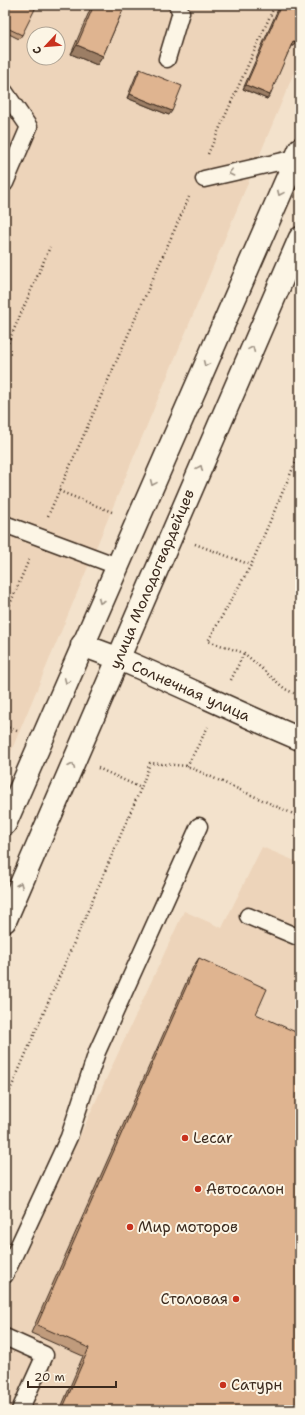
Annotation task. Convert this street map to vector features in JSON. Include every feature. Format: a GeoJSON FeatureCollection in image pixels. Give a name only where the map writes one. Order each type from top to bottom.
{"type":"FeatureCollection","features":[{"type":"Feature","properties":{"kind":"main road"},"geometry":{"type":"LineString","coordinates":[[5,824],[298,153]]}},
{"type":"Feature","properties":{"kind":"main road","name":"улица Молодогвардейцев"},"geometry":{"type":"LineString","coordinates":[[5,921],[117,658],[300,238]]}},
{"type":"Feature","properties":{"kind":"main road","name":"Солнечная улица"},"geometry":{"type":"LineString","coordinates":[[82,645],[171,681],[244,716],[300,739]]}},
{"type":"Feature","properties":{"kind":"lane"},"geometry":{"type":"LineString","coordinates":[[167,59],[181,12],[177,5]]}},
{"type":"Feature","properties":{"kind":"lane"},"geometry":{"type":"LineString","coordinates":[[5,92],[29,128],[5,183]]}},
{"type":"Feature","properties":{"kind":"lane"},"geometry":{"type":"LineString","coordinates":[[204,179],[298,153]]}},
{"type":"Feature","properties":{"kind":"lane"},"geometry":{"type":"LineString","coordinates":[[7,525],[117,566]]}},
{"type":"Feature","properties":{"kind":"lane"},"geometry":{"type":"LineString","coordinates":[[5,1275],[69,1137],[97,1052],[199,826]]}},
{"type":"Feature","properties":{"kind":"lane"},"geometry":{"type":"LineString","coordinates":[[248,916],[300,938]]}},
{"type":"Feature","properties":{"kind":"lane"},"geometry":{"type":"LineString","coordinates":[[5,1337],[45,1355],[20,1410]]}},
{"type":"Feature","properties":{"kind":"path"},"geometry":{"type":"LineString","coordinates":[[207,155],[275,5]]}},
{"type":"Feature","properties":{"kind":"path"},"geometry":{"type":"LineString","coordinates":[[5,616],[38,536],[191,190]]}},
{"type":"Feature","properties":{"kind":"path"},"geometry":{"type":"LineString","coordinates":[[5,350],[50,247]]}},
{"type":"Feature","properties":{"kind":"path"},"geometry":{"type":"LineString","coordinates":[[300,452],[251,565],[208,641],[244,653],[286,689],[300,696]]}},
{"type":"Feature","properties":{"kind":"path"},"geometry":{"type":"LineString","coordinates":[[5,1102],[142,788],[150,762],[187,766],[300,817]]}},
{"type":"Feature","properties":{"kind":"shaded area"},"geometry":{"type":"Polygon","coordinates":[[[5,5],[300,5],[300,58],[5,766],[5,5]]]}},
{"type":"Feature","properties":{"kind":"shaded area","name":"Автосалон"},"geometry":{"type":"Polygon","coordinates":[[[262,847],[300,863],[300,1410],[5,1410],[5,1297],[184,911],[222,928],[262,847]]]}},
{"type":"Feature","properties":{"kind":"building"},"geometry":{"type":"Polygon","coordinates":[[[5,5],[37,5],[22,35],[5,27],[5,5]]]}},
{"type":"Feature","properties":{"kind":"building"},"geometry":{"type":"Polygon","coordinates":[[[94,5],[125,5],[103,56],[77,45],[94,5]]]}},
{"type":"Feature","properties":{"kind":"building"},"geometry":{"type":"Polygon","coordinates":[[[281,5],[300,13],[300,32],[296,42],[293,41],[270,95],[246,85],[281,5]]]}},
{"type":"Feature","properties":{"kind":"building"},"geometry":{"type":"Polygon","coordinates":[[[140,69],[182,86],[172,111],[130,94],[140,69]]]}},
{"type":"Feature","properties":{"kind":"building","name":"Автосалон"},"geometry":{"type":"Polygon","coordinates":[[[199,958],[267,989],[256,1014],[300,1034],[300,1410],[62,1410],[89,1348],[37,1325],[199,958]]]}},
{"type":"Feature","properties":{"kind":"place","name":"Lecar"},"geometry":{"type":"Point","coordinates":[185,1138]}},
{"type":"Feature","properties":{"kind":"place","name":"Автосалон"},"geometry":{"type":"Point","coordinates":[198,1189]}},
{"type":"Feature","properties":{"kind":"place","name":"Мир моторов"},"geometry":{"type":"Point","coordinates":[130,1227]}},
{"type":"Feature","properties":{"kind":"place","name":"Столовая"},"geometry":{"type":"Point","coordinates":[236,1299]}},
{"type":"Feature","properties":{"kind":"place","name":"Сатурн"},"geometry":{"type":"Point","coordinates":[223,1385]}}]}
